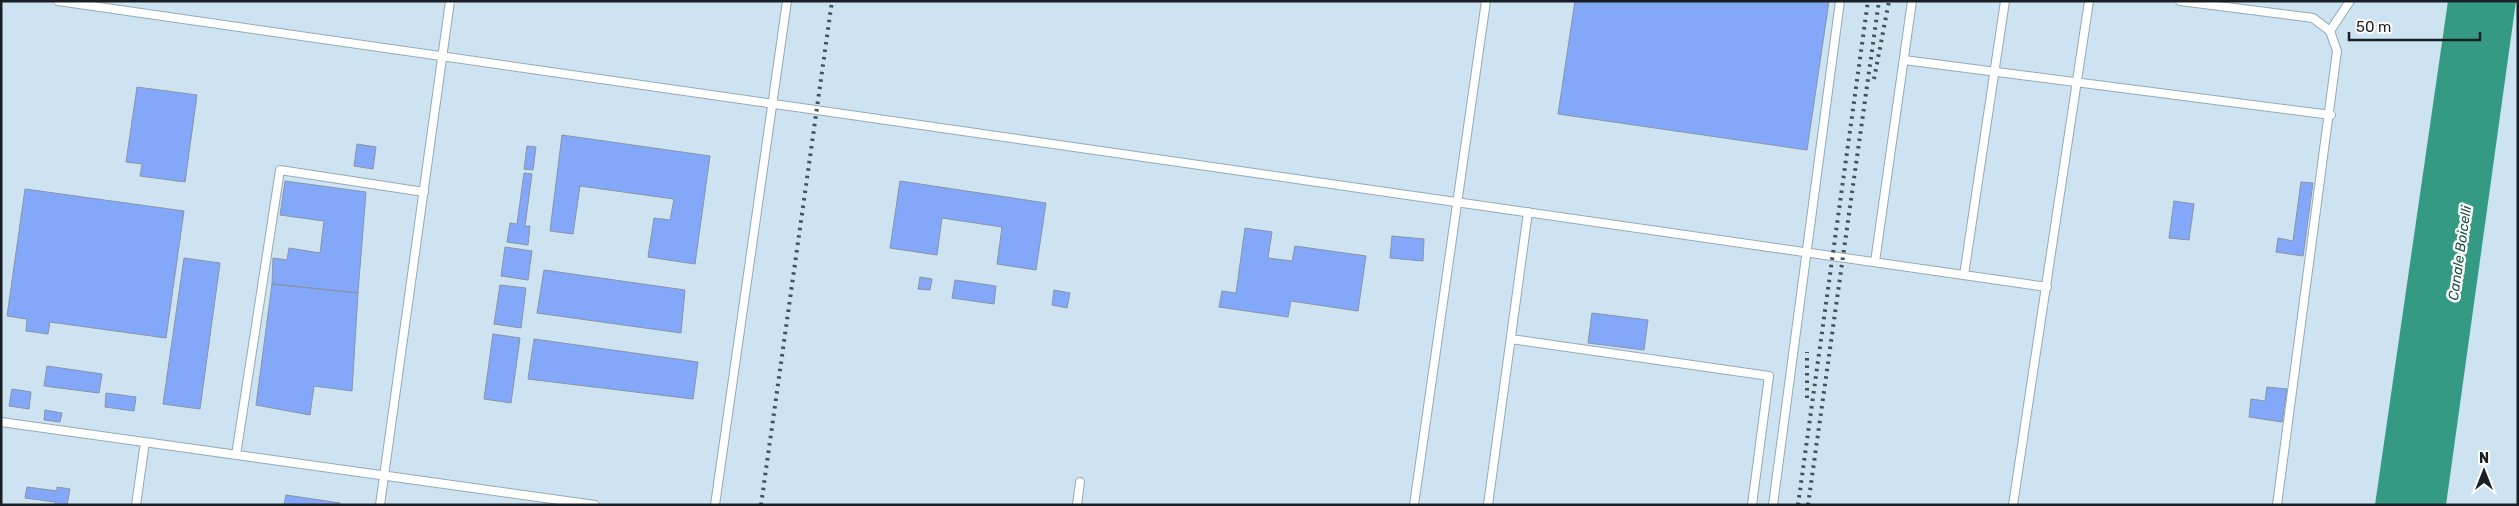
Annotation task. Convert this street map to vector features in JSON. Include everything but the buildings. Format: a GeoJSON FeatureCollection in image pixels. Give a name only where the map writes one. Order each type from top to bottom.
{"type":"FeatureCollection","features":[{"type":"Feature","properties":{"kind":"lane"},"geometry":{"type":"LineString","coordinates":[[58,1],[2047,287]]}},
{"type":"Feature","properties":{"kind":"lane"},"geometry":{"type":"LineString","coordinates":[[380,505],[450,1]]}},
{"type":"Feature","properties":{"kind":"lane"},"geometry":{"type":"LineString","coordinates":[[715,505],[787,1]]}},
{"type":"Feature","properties":{"kind":"lane"},"geometry":{"type":"LineString","coordinates":[[1414,505],[1486,1]]}},
{"type":"Feature","properties":{"kind":"lane"},"geometry":{"type":"LineString","coordinates":[[1773,505],[1840,1]]}},
{"type":"Feature","properties":{"kind":"lane"},"geometry":{"type":"LineString","coordinates":[[1875,262],[1912,1]]}},
{"type":"Feature","properties":{"kind":"lane"},"geometry":{"type":"LineString","coordinates":[[1964,275],[2005,1]]}},
{"type":"Feature","properties":{"kind":"lane"},"geometry":{"type":"LineString","coordinates":[[2013,505],[2089,1]]}},
{"type":"Feature","properties":{"kind":"lane"},"geometry":{"type":"LineString","coordinates":[[2180,1],[2313,18],[2330,31],[2337,51],[2277,505]]}},
{"type":"Feature","properties":{"kind":"lane"},"geometry":{"type":"LineString","coordinates":[[2330,31],[2350,1]]}},
{"type":"Feature","properties":{"kind":"lane"},"geometry":{"type":"LineString","coordinates":[[1904,60],[2330,115]]}},
{"type":"Feature","properties":{"kind":"lane"},"geometry":{"type":"LineString","coordinates":[[236,454],[280,170],[424,192]]}},
{"type":"Feature","properties":{"kind":"lane"},"geometry":{"type":"LineString","coordinates":[[1488,505],[1528,212]]}},
{"type":"Feature","properties":{"kind":"lane"},"geometry":{"type":"LineString","coordinates":[[1511,339],[1769,376],[1752,505]]}},
{"type":"Feature","properties":{"kind":"lane"},"geometry":{"type":"LineString","coordinates":[[1,422],[595,505]]}},
{"type":"Feature","properties":{"kind":"lane"},"geometry":{"type":"LineString","coordinates":[[136,505],[146,442]]}},
{"type":"Feature","properties":{"kind":"lane"},"geometry":{"type":"LineString","coordinates":[[1077,505],[1080,482]]}},
{"type":"Feature","properties":{"kind":"water","name":"Canale Boicelli"},"geometry":{"type":"Polygon","coordinates":[[[2448,1],[2516,1],[2446,505],[2375,505],[2448,1]]]}},
{"type":"Feature","properties":{"kind":"railway"},"geometry":{"type":"LineString","coordinates":[[761,505],[832,1]]}},
{"type":"Feature","properties":{"kind":"railway"},"geometry":{"type":"LineString","coordinates":[[1798,505],[1868,1]]}},
{"type":"Feature","properties":{"kind":"railway"},"geometry":{"type":"LineString","coordinates":[[1808,505],[1879,1]]}},
{"type":"Feature","properties":{"kind":"railway"},"geometry":{"type":"LineString","coordinates":[[1874,79],[1889,1]]}},
{"type":"Feature","properties":{"kind":"railway"},"geometry":{"type":"LineString","coordinates":[[1807,352],[1807,398]]}}]}
